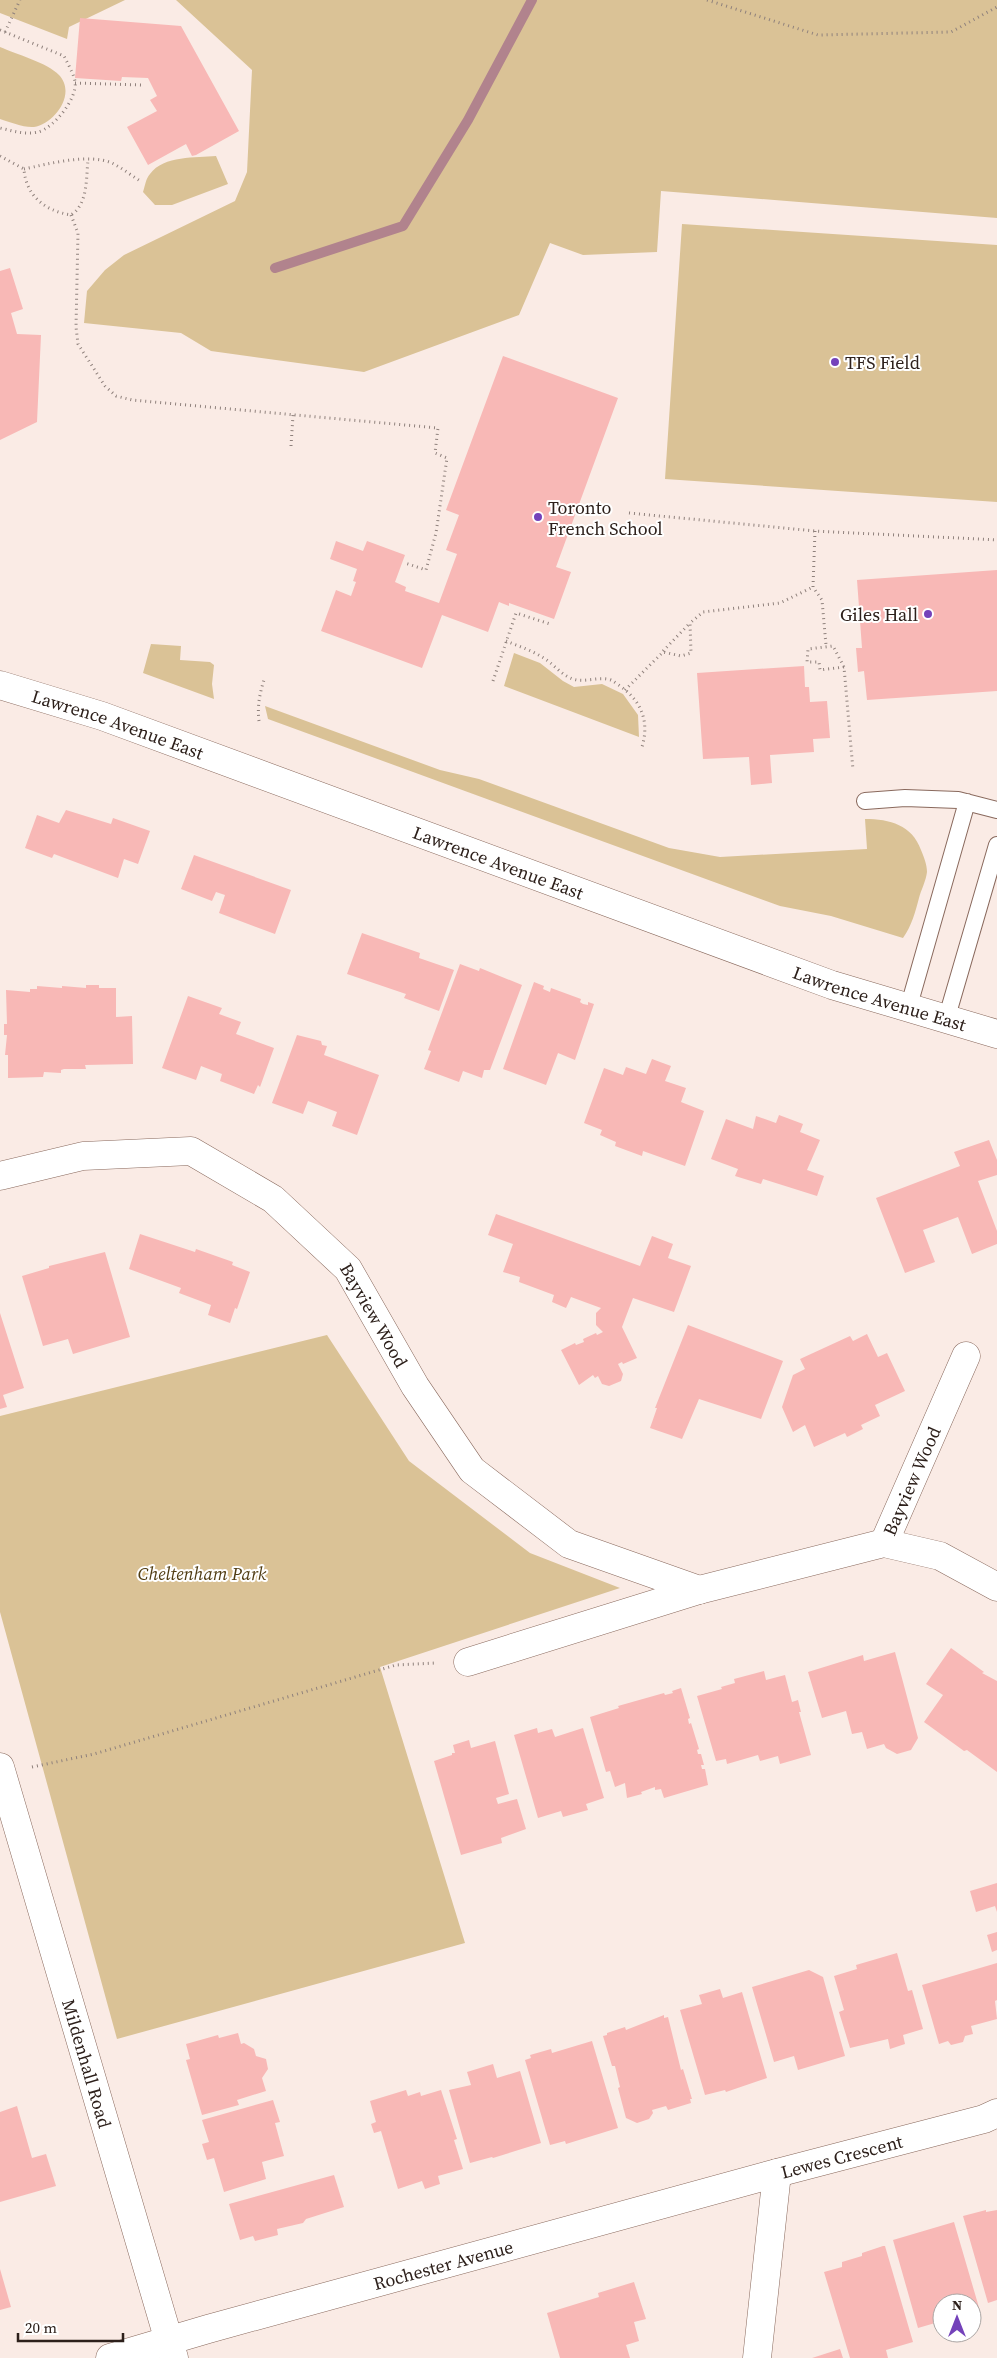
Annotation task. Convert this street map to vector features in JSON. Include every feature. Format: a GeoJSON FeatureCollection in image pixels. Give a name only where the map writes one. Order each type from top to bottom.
{"type":"FeatureCollection","features":[{"type":"Feature","properties":{"kind":"street","name":"Lawrence Avenue East"},"geometry":{"type":"LineString","coordinates":[[0,685],[102,716],[832,985],[997,1034]]}},
{"type":"Feature","properties":{"kind":"street","name":"Bayview Wood"},"geometry":{"type":"LineString","coordinates":[[0,1176],[83,1156],[191,1151],[273,1199],[348,1269],[415,1386],[472,1470],[569,1544],[699,1590]]}},
{"type":"Feature","properties":{"kind":"street","name":"Bayview Wood"},"geometry":{"type":"LineString","coordinates":[[468,1662],[699,1590],[884,1543],[966,1356]]}},
{"type":"Feature","properties":{"kind":"street"},"geometry":{"type":"LineString","coordinates":[[884,1543],[940,1556],[997,1587]]}},
{"type":"Feature","properties":{"kind":"street","name":"Mildenhall Road"},"geometry":{"type":"LineString","coordinates":[[1,1771],[171,2349]]}},
{"type":"Feature","properties":{"kind":"street","name":"Lewes Crescent"},"geometry":{"type":"LineString","coordinates":[[757,2358],[778,2173],[984,2119],[997,2113]]}},
{"type":"Feature","properties":{"kind":"street","name":"Rochester Avenue"},"geometry":{"type":"LineString","coordinates":[[110,2358],[171,2349],[778,2173]]}},
{"type":"Feature","properties":{"kind":"lane"},"geometry":{"type":"LineString","coordinates":[[865,801],[904,798],[958,800],[997,810]]}},
{"type":"Feature","properties":{"kind":"lane"},"geometry":{"type":"LineString","coordinates":[[908,1008],[967,802]]}},
{"type":"Feature","properties":{"kind":"lane"},"geometry":{"type":"LineString","coordinates":[[946,1020],[997,845]]}},
{"type":"Feature","properties":{"kind":"path"},"geometry":{"type":"LineString","coordinates":[[5,32],[20,0]]}},
{"type":"Feature","properties":{"kind":"path"},"geometry":{"type":"LineString","coordinates":[[707,0],[818,35],[951,32],[997,7]]}},
{"type":"Feature","properties":{"kind":"path"},"geometry":{"type":"LineString","coordinates":[[0,30],[64,56],[76,83],[69,104],[50,126],[40,132],[26,134],[0,128]]}},
{"type":"Feature","properties":{"kind":"path"},"geometry":{"type":"LineString","coordinates":[[76,83],[141,85]]}},
{"type":"Feature","properties":{"kind":"path"},"geometry":{"type":"LineString","coordinates":[[0,156],[24,168],[74,160],[111,163],[142,182]]}},
{"type":"Feature","properties":{"kind":"path"},"geometry":{"type":"LineString","coordinates":[[24,168],[24,178],[39,204],[56,213],[71,215],[79,210],[84,194],[88,160]]}},
{"type":"Feature","properties":{"kind":"path"},"geometry":{"type":"LineString","coordinates":[[71,215],[78,233],[78,344],[105,386],[116,396],[132,400],[438,428],[435,453],[447,458],[436,533],[426,570],[405,563]]}},
{"type":"Feature","properties":{"kind":"path"},"geometry":{"type":"LineString","coordinates":[[291,446],[293,415]]}},
{"type":"Feature","properties":{"kind":"path"},"geometry":{"type":"LineString","coordinates":[[629,513],[816,531],[997,540]]}},
{"type":"Feature","properties":{"kind":"path"},"geometry":{"type":"LineString","coordinates":[[816,531],[813,587],[822,600],[826,645]]}},
{"type":"Feature","properties":{"kind":"path"},"geometry":{"type":"LineString","coordinates":[[625,690],[703,612],[780,603],[813,587]]}},
{"type":"Feature","properties":{"kind":"path"},"geometry":{"type":"LineString","coordinates":[[493,681],[516,613],[550,624]]}},
{"type":"Feature","properties":{"kind":"path"},"geometry":{"type":"LineString","coordinates":[[663,652],[681,656],[691,653],[690,623]]}},
{"type":"Feature","properties":{"kind":"path"},"geometry":{"type":"LineString","coordinates":[[506,641],[542,657],[565,675],[575,680],[594,678],[612,680],[625,690],[638,702],[644,719],[646,733],[642,747]]}},
{"type":"Feature","properties":{"kind":"path"},"geometry":{"type":"LineString","coordinates":[[844,667],[820,670],[819,662],[808,662],[808,649],[826,645],[833,646],[844,667],[853,770]]}},
{"type":"Feature","properties":{"kind":"path"},"geometry":{"type":"LineString","coordinates":[[259,721],[257,710],[259,695],[265,677]]}},
{"type":"Feature","properties":{"kind":"path"},"geometry":{"type":"LineString","coordinates":[[1,1771],[94,1754],[396,1665],[468,1662]]}},
{"type":"Feature","properties":{"kind":"green space"},"geometry":{"type":"Polygon","coordinates":[[[0,0],[125,0],[69,27],[67,39],[0,13],[0,0]]]}},
{"type":"Feature","properties":{"kind":"green space"},"geometry":{"type":"Polygon","coordinates":[[[176,0],[997,0],[997,218],[661,191],[657,252],[583,255],[550,243],[519,315],[364,372],[211,351],[181,333],[84,323],[87,291],[105,270],[124,255],[235,201],[247,172],[252,70],[176,0]]]}},
{"type":"Feature","properties":{"kind":"green space"},"geometry":{"type":"Polygon","coordinates":[[[0,47],[47,67],[59,75],[64,83],[66,91],[61,107],[42,125],[26,127],[0,119],[0,47]]]}},
{"type":"Feature","properties":{"kind":"green space"},"geometry":{"type":"Polygon","coordinates":[[[216,156],[228,184],[172,205],[155,205],[143,192],[149,176],[163,163],[172,160],[216,156]]]}},
{"type":"Feature","properties":{"kind":"green space","name":"TFS Field"},"geometry":{"type":"Polygon","coordinates":[[[682,224],[997,245],[997,502],[665,479],[682,224]]]}},
{"type":"Feature","properties":{"kind":"green space"},"geometry":{"type":"Polygon","coordinates":[[[151,644],[181,646],[180,660],[210,662],[214,665],[212,684],[214,699],[143,673],[151,644]]]}},
{"type":"Feature","properties":{"kind":"green space"},"geometry":{"type":"Polygon","coordinates":[[[514,653],[540,663],[574,687],[602,684],[623,694],[638,715],[639,737],[504,686],[514,653]]]}},
{"type":"Feature","properties":{"kind":"green space"},"geometry":{"type":"Polygon","coordinates":[[[265,706],[440,770],[479,779],[669,848],[720,857],[867,849],[865,819],[891,822],[906,829],[917,841],[926,864],[926,879],[913,919],[903,938],[831,916],[780,906],[268,719],[265,706]]]}},
{"type":"Feature","properties":{"kind":"green space","name":"Cheltenham Park"},"geometry":{"type":"Polygon","coordinates":[[[327,1335],[409,1461],[530,1553],[620,1588],[380,1667],[465,1943],[117,2039],[0,1612],[0,1416],[327,1335]]]}},
{"type":"Feature","properties":{"kind":"building"},"geometry":{"type":"Polygon","coordinates":[[[80,18],[181,26],[239,131],[196,155],[192,156],[186,144],[148,165],[127,127],[157,111],[150,100],[157,96],[148,78],[122,77],[121,81],[75,78],[80,18]]]}},
{"type":"Feature","properties":{"kind":"building"},"geometry":{"type":"Polygon","coordinates":[[[10,268],[23,309],[11,313],[17,334],[41,335],[37,422],[0,440],[0,271],[10,268]]]}},
{"type":"Feature","properties":{"kind":"building","name":"Toronto French School"},"geometry":{"type":"Polygon","coordinates":[[[503,356],[618,398],[556,567],[571,572],[554,619],[509,603],[509,606],[499,602],[488,632],[442,615],[422,668],[321,631],[336,590],[351,596],[356,582],[353,581],[357,569],[330,559],[336,541],[363,551],[367,541],[405,555],[395,582],[406,587],[405,591],[439,603],[457,554],[446,550],[459,515],[446,510],[503,356]]]}},
{"type":"Feature","properties":{"kind":"building","name":"Giles Hall"},"geometry":{"type":"Polygon","coordinates":[[[997,570],[997,691],[867,700],[864,671],[858,672],[856,648],[862,648],[857,580],[997,570]]]}},
{"type":"Feature","properties":{"kind":"building"},"geometry":{"type":"Polygon","coordinates":[[[804,666],[805,687],[809,687],[810,702],[827,701],[830,738],[813,739],[814,752],[770,755],[772,783],[751,785],[749,757],[703,759],[697,673],[804,666]]]}},
{"type":"Feature","properties":{"kind":"building"},"geometry":{"type":"Polygon","coordinates":[[[66,810],[111,824],[113,818],[150,831],[138,864],[124,859],[118,878],[54,854],[52,858],[25,848],[37,815],[59,823],[66,810]]]}},
{"type":"Feature","properties":{"kind":"building"},"geometry":{"type":"Polygon","coordinates":[[[194,855],[291,890],[275,934],[219,913],[225,895],[216,892],[212,901],[181,889],[194,855]]]}},
{"type":"Feature","properties":{"kind":"building"},"geometry":{"type":"Polygon","coordinates":[[[362,933],[420,953],[419,958],[454,970],[439,1011],[404,998],[406,994],[347,974],[362,933]]]}},
{"type":"Feature","properties":{"kind":"building"},"geometry":{"type":"Polygon","coordinates":[[[460,964],[479,971],[480,968],[522,985],[490,1070],[484,1070],[482,1078],[463,1071],[459,1082],[424,1069],[431,1051],[428,1050],[460,964]]]}},
{"type":"Feature","properties":{"kind":"building"},"geometry":{"type":"Polygon","coordinates":[[[534,982],[544,986],[543,989],[550,992],[551,988],[581,999],[580,1002],[583,1004],[588,1005],[588,1002],[594,1004],[575,1060],[558,1053],[546,1085],[503,1069],[534,982]]]}},
{"type":"Feature","properties":{"kind":"building"},"geometry":{"type":"Polygon","coordinates":[[[86,985],[99,985],[99,988],[116,988],[116,1017],[132,1016],[133,1064],[85,1065],[86,1069],[64,1069],[61,1070],[61,1073],[44,1072],[43,1077],[8,1078],[8,1055],[5,1055],[7,1035],[4,1035],[4,1024],[7,1024],[6,990],[30,992],[30,989],[37,989],[37,986],[86,988],[86,985]]]}},
{"type":"Feature","properties":{"kind":"building"},"geometry":{"type":"Polygon","coordinates":[[[188,996],[222,1008],[219,1014],[241,1022],[236,1034],[274,1048],[260,1087],[258,1085],[254,1094],[220,1081],[222,1074],[201,1066],[196,1080],[162,1068],[188,996]]]}},
{"type":"Feature","properties":{"kind":"building"},"geometry":{"type":"Polygon","coordinates":[[[297,1035],[321,1041],[322,1045],[327,1046],[324,1055],[379,1075],[357,1135],[332,1126],[337,1112],[308,1101],[303,1114],[272,1103],[297,1035]]]}},
{"type":"Feature","properties":{"kind":"building"},"geometry":{"type":"Polygon","coordinates":[[[652,1059],[671,1066],[665,1081],[686,1088],[681,1102],[704,1111],[685,1166],[643,1151],[642,1156],[615,1146],[616,1142],[600,1135],[602,1130],[584,1123],[604,1068],[623,1075],[626,1067],[646,1074],[652,1059]]]}},
{"type":"Feature","properties":{"kind":"building"},"geometry":{"type":"Polygon","coordinates":[[[779,1115],[803,1124],[800,1132],[820,1140],[807,1170],[824,1176],[817,1196],[763,1179],[761,1184],[735,1176],[738,1169],[711,1159],[726,1119],[753,1129],[756,1116],[776,1123],[779,1115]]]}},
{"type":"Feature","properties":{"kind":"building"},"geometry":{"type":"Polygon","coordinates":[[[989,1140],[997,1160],[997,1175],[978,1181],[997,1231],[997,1244],[972,1254],[958,1217],[923,1230],[935,1262],[905,1273],[876,1198],[960,1166],[954,1152],[989,1140]]]}},
{"type":"Feature","properties":{"kind":"building"},"geometry":{"type":"Polygon","coordinates":[[[496,1214],[640,1266],[652,1236],[673,1244],[668,1258],[691,1266],[674,1312],[633,1298],[622,1327],[637,1358],[623,1364],[622,1362],[618,1364],[623,1374],[621,1381],[609,1386],[602,1384],[598,1376],[595,1378],[593,1375],[579,1385],[561,1350],[575,1343],[576,1345],[584,1342],[583,1339],[596,1333],[597,1335],[603,1332],[596,1325],[596,1313],[601,1308],[571,1297],[566,1308],[552,1302],[554,1295],[519,1282],[520,1277],[503,1272],[513,1244],[488,1235],[496,1214]]]}},
{"type":"Feature","properties":{"kind":"building"},"geometry":{"type":"Polygon","coordinates":[[[140,1234],[195,1252],[196,1249],[233,1262],[232,1265],[250,1272],[230,1323],[208,1315],[211,1305],[179,1293],[181,1288],[129,1269],[140,1234]]]}},
{"type":"Feature","properties":{"kind":"building"},"geometry":{"type":"Polygon","coordinates":[[[105,1252],[130,1337],[73,1354],[68,1339],[43,1346],[22,1276],[49,1268],[49,1266],[105,1252]]]}},
{"type":"Feature","properties":{"kind":"building"},"geometry":{"type":"Polygon","coordinates":[[[0,1313],[24,1388],[3,1395],[7,1407],[0,1409],[0,1313]]]}},
{"type":"Feature","properties":{"kind":"building"},"geometry":{"type":"Polygon","coordinates":[[[688,1325],[783,1361],[761,1419],[699,1399],[682,1439],[650,1428],[657,1408],[655,1408],[688,1325]]]}},
{"type":"Feature","properties":{"kind":"building"},"geometry":{"type":"Polygon","coordinates":[[[867,1334],[878,1357],[887,1353],[905,1391],[875,1405],[880,1416],[861,1425],[863,1429],[847,1437],[845,1433],[814,1447],[805,1425],[793,1432],[782,1407],[793,1375],[805,1369],[800,1359],[850,1336],[853,1341],[867,1334]]]}},
{"type":"Feature","properties":{"kind":"building"},"geometry":{"type":"Polygon","coordinates":[[[951,1648],[984,1672],[982,1673],[997,1681],[997,1772],[924,1722],[943,1695],[926,1684],[951,1648]]]}},
{"type":"Feature","properties":{"kind":"building"},"geometry":{"type":"Polygon","coordinates":[[[895,1652],[918,1738],[911,1750],[897,1754],[886,1748],[884,1744],[867,1749],[862,1732],[852,1734],[846,1711],[822,1718],[808,1672],[863,1655],[864,1661],[895,1652]]]}},
{"type":"Feature","properties":{"kind":"building"},"geometry":{"type":"Polygon","coordinates":[[[764,1671],[766,1680],[785,1675],[792,1702],[798,1700],[801,1712],[799,1712],[811,1755],[780,1764],[778,1756],[760,1761],[758,1755],[727,1764],[726,1759],[716,1761],[697,1696],[722,1689],[721,1687],[735,1683],[734,1679],[764,1671]]]}},
{"type":"Feature","properties":{"kind":"building"},"geometry":{"type":"Polygon","coordinates":[[[681,1688],[690,1718],[688,1719],[689,1724],[691,1723],[699,1749],[697,1750],[698,1754],[701,1754],[704,1765],[701,1765],[702,1769],[705,1769],[708,1785],[664,1798],[661,1789],[655,1790],[655,1787],[641,1792],[642,1794],[627,1798],[625,1783],[615,1787],[610,1771],[606,1772],[590,1717],[619,1708],[618,1706],[664,1693],[665,1695],[673,1693],[672,1691],[681,1688]]]}},
{"type":"Feature","properties":{"kind":"building"},"geometry":{"type":"Polygon","coordinates":[[[537,1728],[538,1733],[552,1729],[555,1737],[583,1728],[604,1798],[586,1804],[588,1810],[563,1817],[561,1811],[538,1818],[514,1735],[537,1728]]]}},
{"type":"Feature","properties":{"kind":"building"},"geometry":{"type":"Polygon","coordinates":[[[469,1740],[471,1748],[495,1741],[509,1794],[496,1798],[498,1804],[517,1799],[526,1829],[501,1838],[502,1843],[461,1855],[434,1761],[452,1755],[452,1753],[455,1753],[453,1745],[469,1740]]]}},
{"type":"Feature","properties":{"kind":"building"},"geometry":{"type":"Polygon","coordinates":[[[997,1883],[997,1912],[995,1906],[976,1912],[970,1891],[997,1883]]]}},
{"type":"Feature","properties":{"kind":"building"},"geometry":{"type":"Polygon","coordinates":[[[997,1932],[997,1950],[992,1952],[987,1935],[997,1932]]]}},
{"type":"Feature","properties":{"kind":"building"},"geometry":{"type":"Polygon","coordinates":[[[897,1953],[908,1991],[912,1990],[923,2029],[903,2035],[905,2044],[890,2049],[888,2039],[850,2048],[839,2012],[844,2010],[834,1976],[857,1969],[856,1965],[897,1953]]]}},
{"type":"Feature","properties":{"kind":"building"},"geometry":{"type":"Polygon","coordinates":[[[997,1963],[997,2000],[995,2001],[997,2019],[971,2026],[973,2034],[965,2036],[963,2042],[951,2045],[948,2041],[939,2044],[922,1985],[997,1963]]]}},
{"type":"Feature","properties":{"kind":"building"},"geometry":{"type":"Polygon","coordinates":[[[809,1970],[823,1977],[845,2056],[798,2070],[794,2056],[774,2062],[752,1987],[809,1970]]]}},
{"type":"Feature","properties":{"kind":"building"},"geometry":{"type":"Polygon","coordinates":[[[720,1989],[723,1998],[742,1992],[767,2078],[726,2092],[725,2090],[705,2095],[680,2010],[702,2004],[699,1995],[720,1989]]]}},
{"type":"Feature","properties":{"kind":"building"},"geometry":{"type":"Polygon","coordinates":[[[664,2015],[664,2018],[668,2017],[681,2070],[683,2069],[692,2099],[690,2099],[691,2103],[668,2110],[666,2106],[652,2110],[653,2113],[649,2119],[637,2123],[626,2118],[618,2088],[620,2087],[615,2066],[612,2066],[603,2036],[625,2027],[626,2030],[664,2015]]]}},
{"type":"Feature","properties":{"kind":"building"},"geometry":{"type":"Polygon","coordinates":[[[238,2033],[241,2044],[244,2043],[254,2049],[256,2056],[266,2059],[268,2069],[262,2078],[266,2091],[237,2100],[239,2105],[202,2115],[186,2060],[190,2059],[186,2044],[218,2035],[219,2038],[238,2033]]]}},
{"type":"Feature","properties":{"kind":"building"},"geometry":{"type":"Polygon","coordinates":[[[592,2041],[618,2128],[566,2144],[565,2141],[550,2145],[525,2060],[531,2058],[530,2055],[551,2049],[552,2053],[592,2041]]]}},
{"type":"Feature","properties":{"kind":"building"},"geometry":{"type":"Polygon","coordinates":[[[493,2064],[497,2078],[520,2071],[541,2143],[470,2163],[449,2090],[471,2085],[467,2072],[493,2064]]]}},
{"type":"Feature","properties":{"kind":"building"},"geometry":{"type":"Polygon","coordinates":[[[406,2090],[408,2096],[420,2092],[421,2096],[441,2090],[457,2139],[454,2140],[463,2169],[438,2176],[440,2184],[425,2189],[422,2181],[398,2189],[381,2131],[374,2133],[371,2124],[376,2122],[370,2101],[406,2090]]]}},
{"type":"Feature","properties":{"kind":"building"},"geometry":{"type":"Polygon","coordinates":[[[273,2100],[280,2122],[275,2123],[284,2156],[262,2162],[266,2179],[224,2192],[214,2158],[207,2160],[202,2144],[209,2142],[202,2120],[273,2100]]]}},
{"type":"Feature","properties":{"kind":"building"},"geometry":{"type":"Polygon","coordinates":[[[17,2106],[32,2158],[46,2154],[56,2186],[0,2202],[0,2112],[17,2106]]]}},
{"type":"Feature","properties":{"kind":"building"},"geometry":{"type":"Polygon","coordinates":[[[334,2175],[344,2207],[306,2219],[303,2223],[277,2229],[278,2235],[255,2241],[253,2236],[240,2240],[229,2204],[334,2175]]]}},
{"type":"Feature","properties":{"kind":"building"},"geometry":{"type":"Polygon","coordinates":[[[986,2210],[986,2212],[997,2210],[997,2300],[988,2303],[963,2216],[986,2210]]]}},
{"type":"Feature","properties":{"kind":"building"},"geometry":{"type":"Polygon","coordinates":[[[954,2222],[975,2293],[932,2293],[932,2324],[918,2328],[893,2240],[954,2222]]]}},
{"type":"Feature","properties":{"kind":"building"},"geometry":{"type":"Polygon","coordinates":[[[885,2246],[913,2342],[886,2350],[888,2358],[850,2358],[824,2272],[842,2267],[842,2262],[862,2256],[862,2253],[885,2246]]]}},
{"type":"Feature","properties":{"kind":"building"},"geometry":{"type":"Polygon","coordinates":[[[0,2269],[11,2307],[0,2310],[0,2269]]]}},
{"type":"Feature","properties":{"kind":"building"},"geometry":{"type":"Polygon","coordinates":[[[634,2282],[646,2319],[634,2322],[639,2341],[626,2345],[630,2358],[560,2358],[547,2313],[599,2297],[598,2293],[634,2282]]]}},
{"type":"Feature","properties":{"kind":"building"},"geometry":{"type":"Polygon","coordinates":[[[840,2349],[843,2358],[812,2358],[840,2349]]]}},
{"type":"Feature","properties":{"kind":"waterway"},"geometry":{"type":"LineString","coordinates":[[275,268],[403,226],[468,120],[532,0]]}},
{"type":"Feature","properties":{"kind":"place","name":"TFS Field"},"geometry":{"type":"Point","coordinates":[835,362]}},
{"type":"Feature","properties":{"kind":"place","name":"Toronto French School"},"geometry":{"type":"Point","coordinates":[538,517]}},
{"type":"Feature","properties":{"kind":"place","name":"Giles Hall"},"geometry":{"type":"Point","coordinates":[928,614]}}]}
